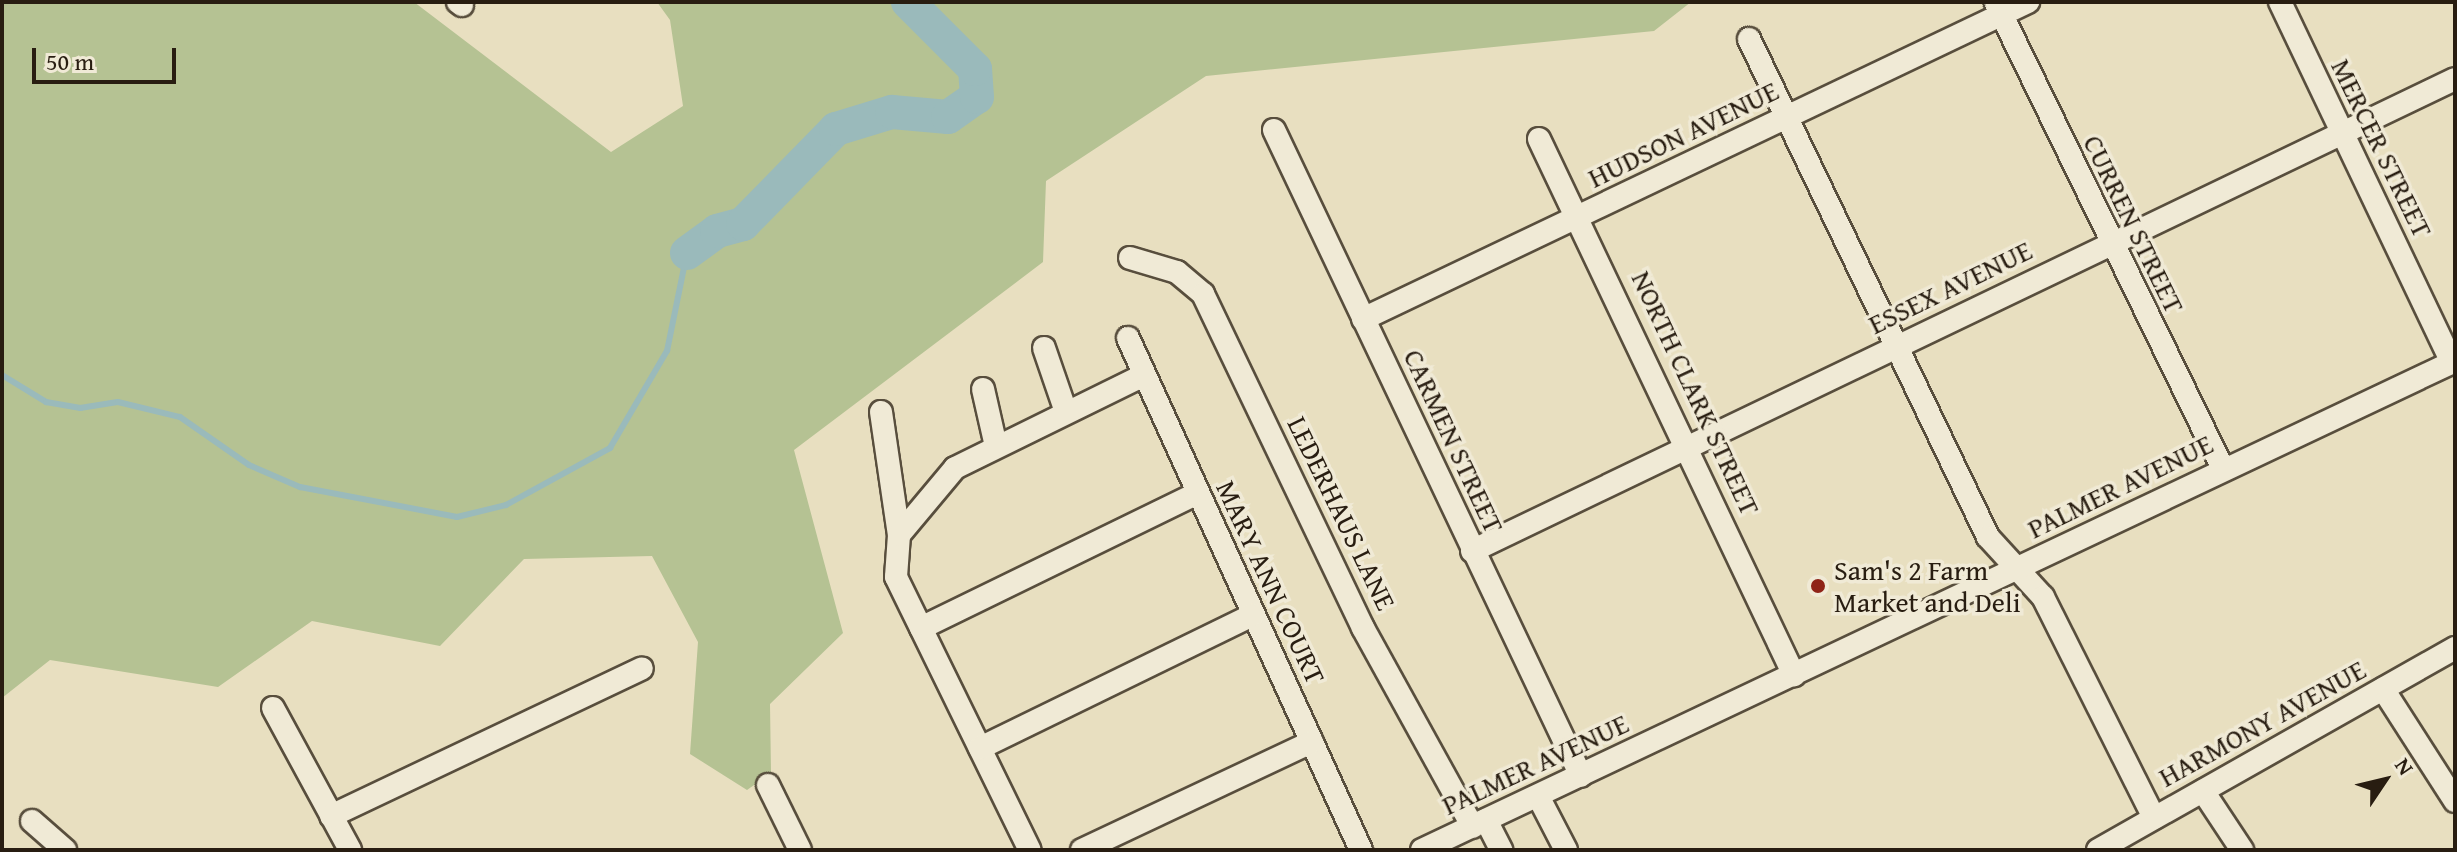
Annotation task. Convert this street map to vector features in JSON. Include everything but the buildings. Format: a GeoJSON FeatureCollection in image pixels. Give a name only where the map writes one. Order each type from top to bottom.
{"type":"FeatureCollection","features":[{"type":"Feature","properties":{"kind":"street","name":"HUDSON AVENUE"},"geometry":{"type":"LineString","coordinates":[[1363,319],[1787,117],[1998,8],[2028,2]]}},
{"type":"Feature","properties":{"kind":"street","name":"MERCER STREET"},"geometry":{"type":"LineString","coordinates":[[2280,2],[2453,362]]}},
{"type":"Feature","properties":{"kind":"street","name":"CURREN STREET"},"geometry":{"type":"LineString","coordinates":[[1998,8],[2110,244],[2223,469]]}},
{"type":"Feature","properties":{"kind":"street"},"geometry":{"type":"LineString","coordinates":[[1749,39],[1988,537],[2043,597],[2154,818]]}},
{"type":"Feature","properties":{"kind":"street","name":"ESSEX AVENUE"},"geometry":{"type":"LineString","coordinates":[[1472,551],[2455,79]]}},
{"type":"Feature","properties":{"kind":"street","name":"CARMEN STREET"},"geometry":{"type":"LineString","coordinates":[[1274,130],[1581,776]]}},
{"type":"Feature","properties":{"kind":"street","name":"NORTH CLARK STREET"},"geometry":{"type":"LineString","coordinates":[[1539,139],[1688,446],[1794,675]]}},
{"type":"Feature","properties":{"kind":"street","name":"LEDERHAUS LANE"},"geometry":{"type":"LineString","coordinates":[[1130,258],[1177,272],[1203,294],[1363,628],[1480,824],[1501,850]]}},
{"type":"Feature","properties":{"kind":"street","name":"MARY ANN COURT"},"geometry":{"type":"LineString","coordinates":[[1128,338],[1196,494],[1361,850]]}},
{"type":"Feature","properties":{"kind":"street"},"geometry":{"type":"LineString","coordinates":[[1044,348],[1066,412]]}},
{"type":"Feature","properties":{"kind":"street","name":"PALMER AVENUE"},"geometry":{"type":"LineString","coordinates":[[1422,850],[2453,362]]}},
{"type":"Feature","properties":{"kind":"street"},"geometry":{"type":"LineString","coordinates":[[899,535],[955,468],[1144,375]]}},
{"type":"Feature","properties":{"kind":"street"},"geometry":{"type":"LineString","coordinates":[[983,389],[996,446]]}},
{"type":"Feature","properties":{"kind":"street"},"geometry":{"type":"LineString","coordinates":[[881,412],[899,535],[894,570],[1030,850]]}},
{"type":"Feature","properties":{"kind":"street"},"geometry":{"type":"LineString","coordinates":[[921,628],[1196,494]]}},
{"type":"Feature","properties":{"kind":"street"},"geometry":{"type":"LineString","coordinates":[[980,748],[1253,615]]}},
{"type":"Feature","properties":{"kind":"street","name":"HARMONY AVENUE"},"geometry":{"type":"LineString","coordinates":[[2098,850],[2455,648]]}},
{"type":"Feature","properties":{"kind":"street"},"geometry":{"type":"LineString","coordinates":[[331,816],[642,668]]}},
{"type":"Feature","properties":{"kind":"street"},"geometry":{"type":"LineString","coordinates":[[2383,689],[2455,801]]}},
{"type":"Feature","properties":{"kind":"street"},"geometry":{"type":"LineString","coordinates":[[273,708],[350,850]]}},
{"type":"Feature","properties":{"kind":"street"},"geometry":{"type":"LineString","coordinates":[[1082,850],[1312,742]]}},
{"type":"Feature","properties":{"kind":"street"},"geometry":{"type":"LineString","coordinates":[[768,785],[800,850]]}},
{"type":"Feature","properties":{"kind":"street"},"geometry":{"type":"LineString","coordinates":[[2203,791],[2242,850]]}},
{"type":"Feature","properties":{"kind":"street"},"geometry":{"type":"LineString","coordinates":[[1538,796],[1566,850]]}},
{"type":"Feature","properties":{"kind":"street"},"geometry":{"type":"LineString","coordinates":[[32,821],[65,850]]}},
{"type":"Feature","properties":{"kind":"green space"},"geometry":{"type":"Polygon","coordinates":[[[2,2],[414,2],[611,152],[683,106],[670,20],[657,2],[1691,2],[1654,31],[1206,76],[1046,181],[1043,262],[794,450],[843,633],[770,704],[771,773],[747,790],[690,754],[698,642],[652,556],[524,559],[440,646],[312,621],[218,687],[50,660],[2,698],[2,2]]]}},
{"type":"Feature","properties":{"kind":"waterway"},"geometry":{"type":"LineString","coordinates":[[687,253],[717,231],[743,224],[836,129],[892,112],[948,117],[977,97],[975,69],[908,2]]}},
{"type":"Feature","properties":{"kind":"waterway"},"geometry":{"type":"LineString","coordinates":[[2,375],[46,402],[80,408],[118,402],[180,417],[249,465],[300,487],[457,517],[506,505],[610,448],[667,351],[687,253]]}},
{"type":"Feature","properties":{"kind":"place","name":"Sam's 2 Farm Market and Deli"},"geometry":{"type":"Point","coordinates":[1818,586]}}]}
